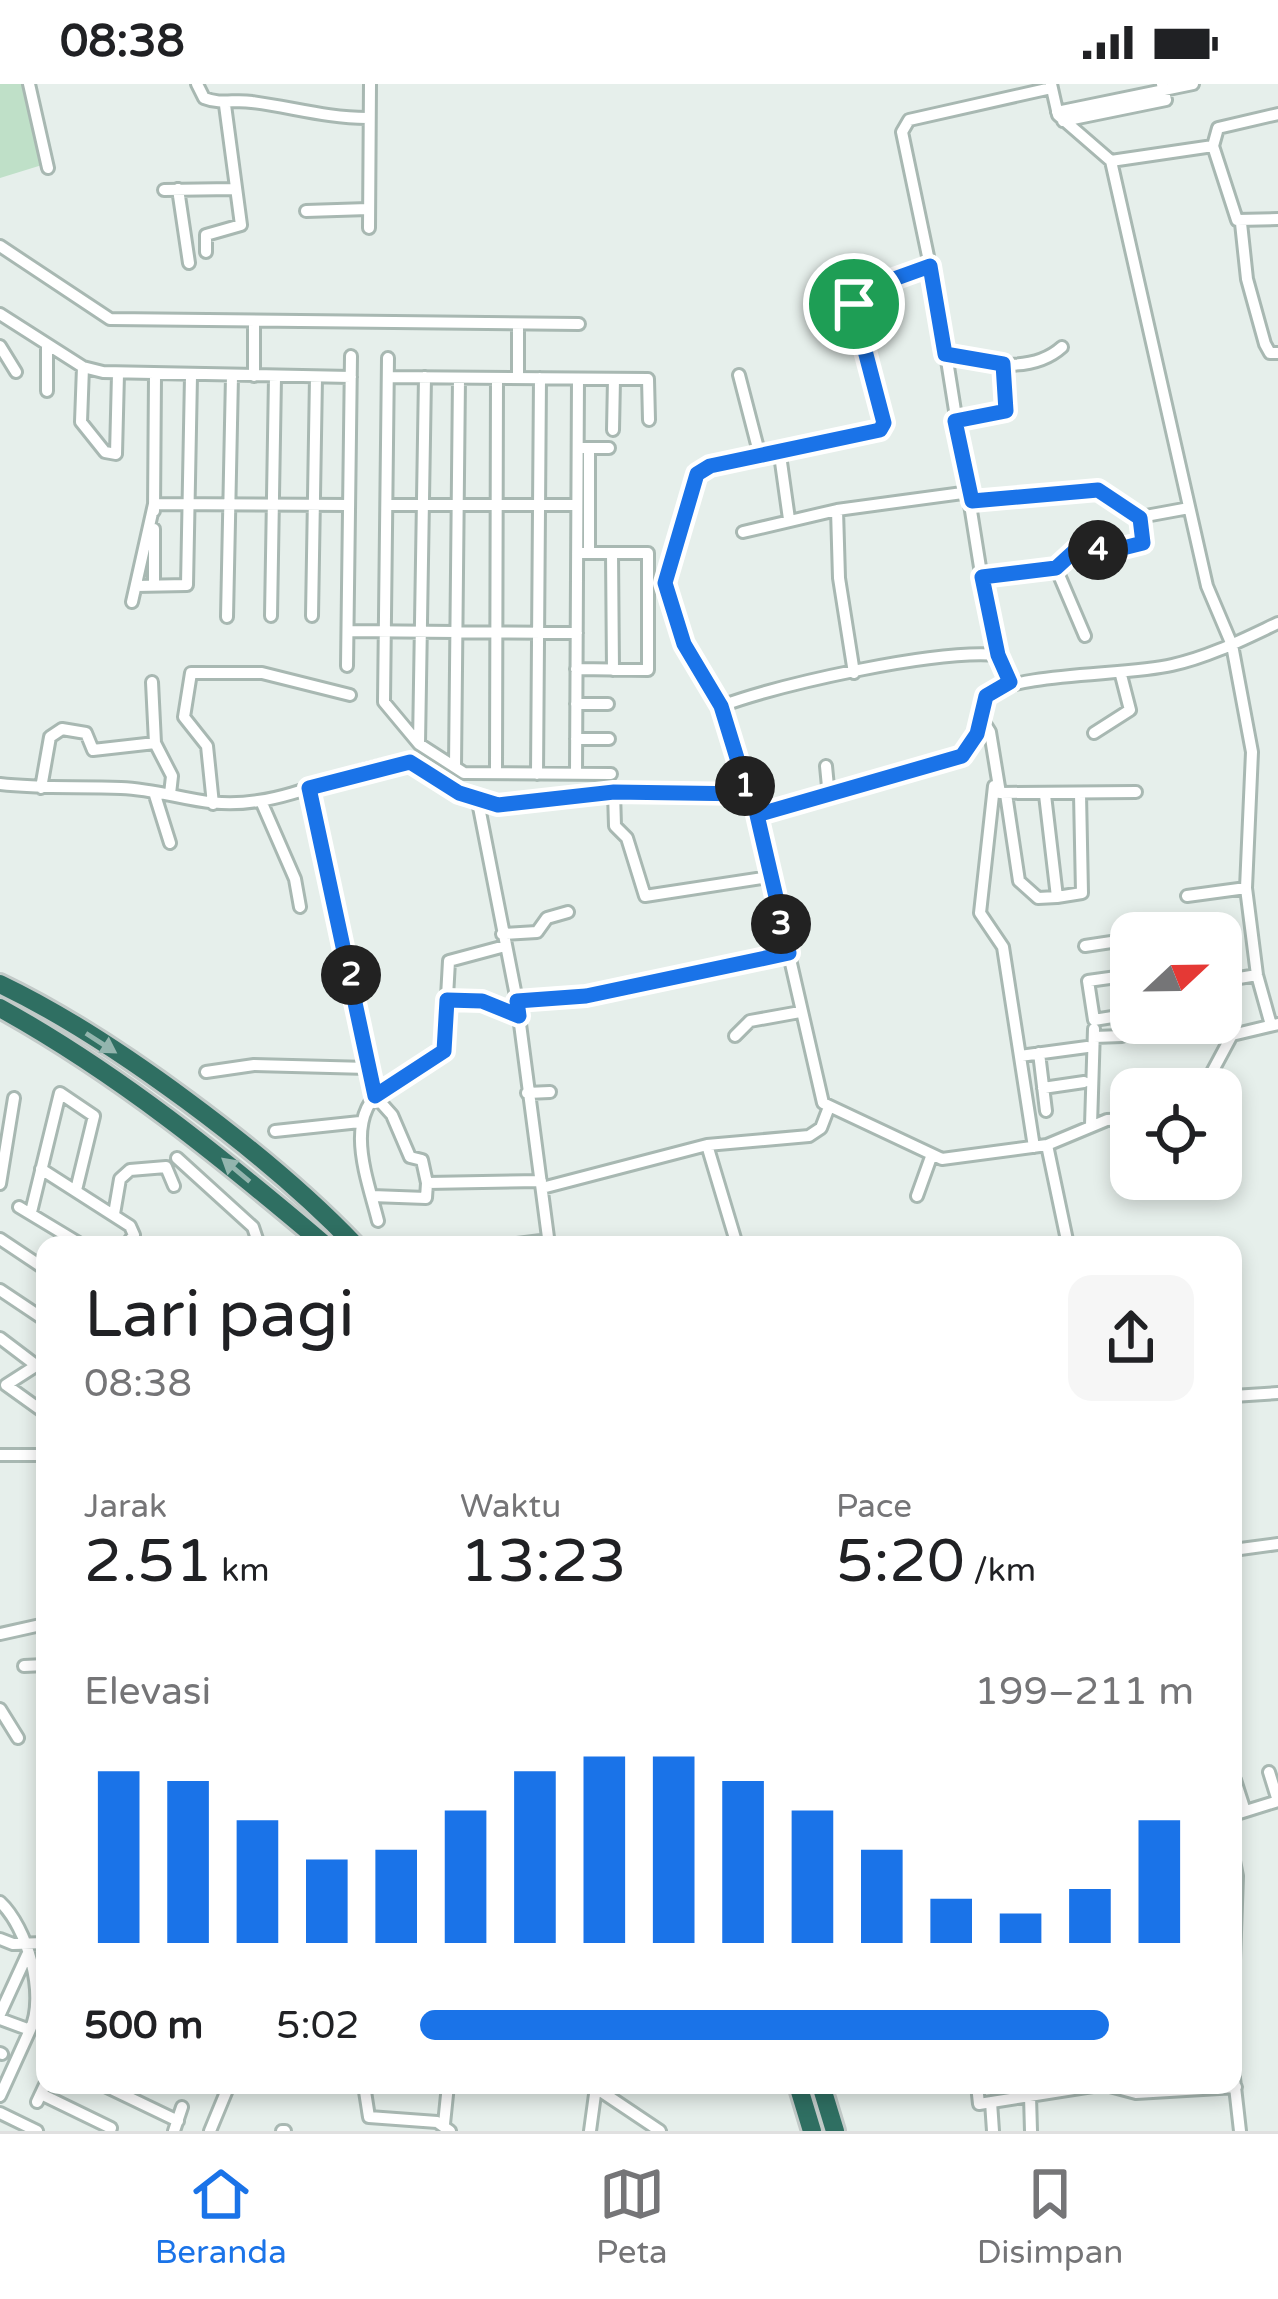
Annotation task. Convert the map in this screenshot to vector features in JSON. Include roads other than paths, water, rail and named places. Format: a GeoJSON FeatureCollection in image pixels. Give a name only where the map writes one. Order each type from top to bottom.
{"type":"FeatureCollection","features":[{"type":"Feature","properties":{"kind":"highway"},"geometry":{"type":"LineString","coordinates":[[0,984],[105,1045],[206,1118],[344,1236]]}},
{"type":"Feature","properties":{"kind":"highway"},"geometry":{"type":"LineString","coordinates":[[0,1008],[94,1062],[178,1123],[314,1236]]}},
{"type":"Feature","properties":{"kind":"highway"},"geometry":{"type":"LineString","coordinates":[[801,2094],[812,2131]]}},
{"type":"Feature","properties":{"kind":"highway"},"geometry":{"type":"LineString","coordinates":[[824,2094],[835,2131]]}},
{"type":"Feature","properties":{"kind":"street"},"geometry":{"type":"LineString","coordinates":[[29,84],[48,168]]}},
{"type":"Feature","properties":{"kind":"street"},"geometry":{"type":"LineString","coordinates":[[197,84],[204,98],[225,105],[250,101],[310,114],[367,118]]}},
{"type":"Feature","properties":{"kind":"street"},"geometry":{"type":"LineString","coordinates":[[369,228],[370,84]]}},
{"type":"Feature","properties":{"kind":"street"},"geometry":{"type":"LineString","coordinates":[[1060,116],[1166,100],[1163,87],[1192,84]]}},
{"type":"Feature","properties":{"kind":"street"},"geometry":{"type":"LineString","coordinates":[[1010,682],[998,655],[982,577],[904,124],[1051,86],[1060,116],[1111,161],[1207,586],[1232,645],[1252,752],[1246,888],[1258,975],[1274,1025],[1232,1035],[1214,1068]]}},
{"type":"Feature","properties":{"kind":"street"},"geometry":{"type":"LineString","coordinates":[[206,252],[206,235],[240,227],[225,105]]}},
{"type":"Feature","properties":{"kind":"street"},"geometry":{"type":"LineString","coordinates":[[1278,114],[1213,131],[1213,146],[1240,223],[1247,279],[1264,344],[1270,353],[1278,353]]}},
{"type":"Feature","properties":{"kind":"street"},"geometry":{"type":"LineString","coordinates":[[1111,161],[1213,146]]}},
{"type":"Feature","properties":{"kind":"street"},"geometry":{"type":"LineString","coordinates":[[189,262],[171,189],[233,189]]}},
{"type":"Feature","properties":{"kind":"street"},"geometry":{"type":"LineString","coordinates":[[306,211],[368,209]]}},
{"type":"Feature","properties":{"kind":"street"},"geometry":{"type":"LineString","coordinates":[[1240,223],[1278,219]]}},
{"type":"Feature","properties":{"kind":"street"},"geometry":{"type":"LineString","coordinates":[[0,247],[110,319],[579,324]]}},
{"type":"Feature","properties":{"kind":"street"},"geometry":{"type":"LineString","coordinates":[[930,266],[855,293],[858,324],[884,423],[880,430],[697,474],[665,569],[684,644],[721,706],[757,815],[818,1093],[829,1107],[931,1156],[966,1159],[1041,1146],[1110,1122]]}},
{"type":"Feature","properties":{"kind":"street"},"geometry":{"type":"LineString","coordinates":[[0,314],[83,367],[118,374],[351,377]]}},
{"type":"Feature","properties":{"kind":"street"},"geometry":{"type":"LineString","coordinates":[[254,322],[254,376]]}},
{"type":"Feature","properties":{"kind":"street"},"geometry":{"type":"LineString","coordinates":[[518,324],[518,378]]}},
{"type":"Feature","properties":{"kind":"street"},"geometry":{"type":"LineString","coordinates":[[47,344],[47,391]]}},
{"type":"Feature","properties":{"kind":"street"},"geometry":{"type":"LineString","coordinates":[[0,346],[16,372]]}},
{"type":"Feature","properties":{"kind":"street"},"geometry":{"type":"LineString","coordinates":[[945,354],[1003,364],[1045,358],[1062,347]]}},
{"type":"Feature","properties":{"kind":"street"},"geometry":{"type":"LineString","coordinates":[[347,666],[351,356]]}},
{"type":"Feature","properties":{"kind":"street"},"geometry":{"type":"LineString","coordinates":[[388,358],[384,702],[419,743],[464,773],[611,774]]}},
{"type":"Feature","properties":{"kind":"street"},"geometry":{"type":"LineString","coordinates":[[955,421],[1006,411],[1003,364]]}},
{"type":"Feature","properties":{"kind":"street"},"geometry":{"type":"LineString","coordinates":[[83,367],[81,422],[105,452],[116,454],[118,374]]}},
{"type":"Feature","properties":{"kind":"street"},"geometry":{"type":"LineString","coordinates":[[739,375],[760,456]]}},
{"type":"Feature","properties":{"kind":"street"},"geometry":{"type":"LineString","coordinates":[[154,585],[155,376]]}},
{"type":"Feature","properties":{"kind":"street"},"geometry":{"type":"LineString","coordinates":[[136,586],[188,585],[191,376]]}},
{"type":"Feature","properties":{"kind":"street"},"geometry":{"type":"LineString","coordinates":[[227,617],[232,376]]}},
{"type":"Feature","properties":{"kind":"street"},"geometry":{"type":"LineString","coordinates":[[271,616],[275,376]]}},
{"type":"Feature","properties":{"kind":"street"},"geometry":{"type":"LineString","coordinates":[[312,616],[316,377]]}},
{"type":"Feature","properties":{"kind":"street"},"geometry":{"type":"LineString","coordinates":[[388,377],[648,380],[649,420]]}},
{"type":"Feature","properties":{"kind":"street"},"geometry":{"type":"LineString","coordinates":[[419,743],[425,377]]}},
{"type":"Feature","properties":{"kind":"street"},"geometry":{"type":"LineString","coordinates":[[455,767],[459,378]]}},
{"type":"Feature","properties":{"kind":"street"},"geometry":{"type":"LineString","coordinates":[[496,773],[497,378]]}},
{"type":"Feature","properties":{"kind":"street"},"geometry":{"type":"LineString","coordinates":[[537,774],[540,378]]}},
{"type":"Feature","properties":{"kind":"street"},"geometry":{"type":"LineString","coordinates":[[576,774],[584,448],[578,379]]}},
{"type":"Feature","properties":{"kind":"street"},"geometry":{"type":"LineString","coordinates":[[613,430],[614,379]]}},
{"type":"Feature","properties":{"kind":"street"},"geometry":{"type":"LineString","coordinates":[[584,448],[610,448]]}},
{"type":"Feature","properties":{"kind":"street"},"geometry":{"type":"LineString","coordinates":[[583,553],[578,505],[584,448]]}},
{"type":"Feature","properties":{"kind":"street"},"geometry":{"type":"LineString","coordinates":[[780,455],[789,519]]}},
{"type":"Feature","properties":{"kind":"street"},"geometry":{"type":"LineString","coordinates":[[743,532],[837,510],[1098,490],[1140,518],[1189,508]]}},
{"type":"Feature","properties":{"kind":"street"},"geometry":{"type":"LineString","coordinates":[[154,504],[350,505]]}},
{"type":"Feature","properties":{"kind":"street"},"geometry":{"type":"LineString","coordinates":[[132,602],[154,504]]}},
{"type":"Feature","properties":{"kind":"street"},"geometry":{"type":"LineString","coordinates":[[386,505],[578,505]]}},
{"type":"Feature","properties":{"kind":"street"},"geometry":{"type":"LineString","coordinates":[[837,510],[839,578],[854,673]]}},
{"type":"Feature","properties":{"kind":"street"},"geometry":{"type":"LineString","coordinates":[[982,577],[1056,568],[1080,546],[1107,552],[1143,543],[1140,518]]}},
{"type":"Feature","properties":{"kind":"street"},"geometry":{"type":"LineString","coordinates":[[576,670],[648,670],[648,553],[583,553]]}},
{"type":"Feature","properties":{"kind":"street"},"geometry":{"type":"LineString","coordinates":[[612,553],[613,670]]}},
{"type":"Feature","properties":{"kind":"street"},"geometry":{"type":"LineString","coordinates":[[1056,568],[1085,636]]}},
{"type":"Feature","properties":{"kind":"street"},"geometry":{"type":"LineString","coordinates":[[757,815],[962,756],[973,744],[986,696],[1010,682],[1121,675],[1177,664],[1278,622]]}},
{"type":"Feature","properties":{"kind":"street"},"geometry":{"type":"LineString","coordinates":[[348,631],[577,633]]}},
{"type":"Feature","properties":{"kind":"street"},"geometry":{"type":"LineString","coordinates":[[721,706],[952,654],[998,655]]}},
{"type":"Feature","properties":{"kind":"street"},"geometry":{"type":"LineString","coordinates":[[214,804],[207,746],[184,717],[191,673],[262,673],[350,695]]}},
{"type":"Feature","properties":{"kind":"street"},"geometry":{"type":"LineString","coordinates":[[1094,733],[1130,710],[1121,675]]}},
{"type":"Feature","properties":{"kind":"street"},"geometry":{"type":"LineString","coordinates":[[152,682],[155,743],[172,776],[170,794]]}},
{"type":"Feature","properties":{"kind":"street"},"geometry":{"type":"LineString","coordinates":[[576,704],[608,704]]}},
{"type":"Feature","properties":{"kind":"street"},"geometry":{"type":"LineString","coordinates":[[980,716],[990,732],[994,786],[980,913],[1003,947],[1020,1056],[1066,1236]]}},
{"type":"Feature","properties":{"kind":"street"},"geometry":{"type":"LineString","coordinates":[[41,788],[50,737],[62,729],[86,733],[93,750],[155,743]]}},
{"type":"Feature","properties":{"kind":"street"},"geometry":{"type":"LineString","coordinates":[[576,739],[609,739]]}},
{"type":"Feature","properties":{"kind":"street"},"geometry":{"type":"LineString","coordinates":[[0,784],[154,792],[188,803],[214,804],[261,801],[410,762],[478,802],[547,803],[614,792],[748,794]]}},
{"type":"Feature","properties":{"kind":"street"},"geometry":{"type":"LineString","coordinates":[[826,766],[829,797]]}},
{"type":"Feature","properties":{"kind":"street"},"geometry":{"type":"LineString","coordinates":[[994,786],[1006,794],[1136,792]]}},
{"type":"Feature","properties":{"kind":"street"},"geometry":{"type":"LineString","coordinates":[[309,788],[375,1096],[392,1115],[410,1157],[422,1160],[427,1184],[426,1198],[372,1196]]}},
{"type":"Feature","properties":{"kind":"street"},"geometry":{"type":"LineString","coordinates":[[154,792],[170,843]]}},
{"type":"Feature","properties":{"kind":"street"},"geometry":{"type":"LineString","coordinates":[[614,792],[615,826],[627,838],[645,896],[769,877]]}},
{"type":"Feature","properties":{"kind":"street"},"geometry":{"type":"LineString","coordinates":[[1006,794],[1019,881],[1038,898],[1082,893],[1080,794]]}},
{"type":"Feature","properties":{"kind":"street"},"geometry":{"type":"LineString","coordinates":[[1045,795],[1057,896]]}},
{"type":"Feature","properties":{"kind":"street"},"geometry":{"type":"LineString","coordinates":[[261,801],[296,879],[300,907]]}},
{"type":"Feature","properties":{"kind":"street"},"geometry":{"type":"LineString","coordinates":[[478,802],[517,1001],[548,1236]]}},
{"type":"Feature","properties":{"kind":"street"},"geometry":{"type":"LineString","coordinates":[[1187,896],[1246,888]]}},
{"type":"Feature","properties":{"kind":"street"},"geometry":{"type":"LineString","coordinates":[[378,1221],[360,1122],[375,1096],[444,1051],[448,968],[454,955],[537,932],[547,918],[568,912]]}},
{"type":"Feature","properties":{"kind":"street"},"geometry":{"type":"LineString","coordinates":[[1085,946],[1110,942]]}},
{"type":"Feature","properties":{"kind":"street"},"geometry":{"type":"LineString","coordinates":[[517,1001],[586,996],[789,953]]}},
{"type":"Feature","properties":{"kind":"street"},"geometry":{"type":"LineString","coordinates":[[1242,978],[1258,975]]}},
{"type":"Feature","properties":{"kind":"street"},"geometry":{"type":"LineString","coordinates":[[1110,978],[1088,982],[1094,1020],[1110,1017]]}},
{"type":"Feature","properties":{"kind":"street"},"geometry":{"type":"LineString","coordinates":[[447,1000],[482,1001],[519,1016]]}},
{"type":"Feature","properties":{"kind":"street"},"geometry":{"type":"LineString","coordinates":[[735,1036],[750,1021],[800,1012]]}},
{"type":"Feature","properties":{"kind":"street"},"geometry":{"type":"LineString","coordinates":[[1020,1056],[1110,1037]]}},
{"type":"Feature","properties":{"kind":"street"},"geometry":{"type":"LineString","coordinates":[[1091,1125],[1092,1038]]}},
{"type":"Feature","properties":{"kind":"street"},"geometry":{"type":"LineString","coordinates":[[1039,1054],[1046,1111]]}},
{"type":"Feature","properties":{"kind":"street"},"geometry":{"type":"LineString","coordinates":[[206,1072],[254,1065],[368,1068]]}},
{"type":"Feature","properties":{"kind":"street"},"geometry":{"type":"LineString","coordinates":[[1043,1088],[1084,1082]]}},
{"type":"Feature","properties":{"kind":"street"},"geometry":{"type":"LineString","coordinates":[[527,1093],[550,1092]]}},
{"type":"Feature","properties":{"kind":"street"},"geometry":{"type":"LineString","coordinates":[[67,1236],[25,1210],[60,1093],[94,1115],[76,1190]]}},
{"type":"Feature","properties":{"kind":"street"},"geometry":{"type":"LineString","coordinates":[[0,1184],[14,1098]]}},
{"type":"Feature","properties":{"kind":"street"},"geometry":{"type":"LineString","coordinates":[[427,1184],[541,1185],[707,1144],[809,1136],[821,1127],[829,1107]]}},
{"type":"Feature","properties":{"kind":"street"},"geometry":{"type":"LineString","coordinates":[[275,1131],[360,1122]]}},
{"type":"Feature","properties":{"kind":"street"},"geometry":{"type":"LineString","coordinates":[[707,1144],[734,1236]]}},
{"type":"Feature","properties":{"kind":"street"},"geometry":{"type":"LineString","coordinates":[[916,1196],[931,1156]]}},
{"type":"Feature","properties":{"kind":"street"},"geometry":{"type":"LineString","coordinates":[[177,1158],[253,1227],[256,1236]]}},
{"type":"Feature","properties":{"kind":"street"},"geometry":{"type":"LineString","coordinates":[[114,1214],[120,1179],[130,1170],[166,1167],[174,1186]]}},
{"type":"Feature","properties":{"kind":"street"},"geometry":{"type":"LineString","coordinates":[[41,1169],[114,1214],[133,1230],[130,1236]]}},
{"type":"Feature","properties":{"kind":"street"},"geometry":{"type":"LineString","coordinates":[[0,1239],[36,1263]]}},
{"type":"Feature","properties":{"kind":"street"},"geometry":{"type":"LineString","coordinates":[[0,1290],[36,1314]]}},
{"type":"Feature","properties":{"kind":"street"},"geometry":{"type":"LineString","coordinates":[[0,1338],[36,1360]]}},
{"type":"Feature","properties":{"kind":"street"},"geometry":{"type":"LineString","coordinates":[[36,1366],[6,1385],[36,1405]]}},
{"type":"Feature","properties":{"kind":"street"},"geometry":{"type":"LineString","coordinates":[[1242,1396],[1278,1394]]}},
{"type":"Feature","properties":{"kind":"street"},"geometry":{"type":"LineString","coordinates":[[0,1455],[36,1455]]}},
{"type":"Feature","properties":{"kind":"street"},"geometry":{"type":"LineString","coordinates":[[1242,1549],[1278,1544]]}},
{"type":"Feature","properties":{"kind":"street"},"geometry":{"type":"LineString","coordinates":[[0,1634],[36,1626]]}},
{"type":"Feature","properties":{"kind":"street"},"geometry":{"type":"LineString","coordinates":[[24,1666],[36,1665]]}},
{"type":"Feature","properties":{"kind":"street"},"geometry":{"type":"LineString","coordinates":[[0,1709],[18,1738]]}},
{"type":"Feature","properties":{"kind":"street"},"geometry":{"type":"LineString","coordinates":[[1242,1812],[1278,1801],[1269,1772]]}},
{"type":"Feature","properties":{"kind":"street"},"geometry":{"type":"LineString","coordinates":[[0,1902],[36,1965]]}},
{"type":"Feature","properties":{"kind":"street"},"geometry":{"type":"LineString","coordinates":[[0,1939],[24,1950],[36,1946]]}},
{"type":"Feature","properties":{"kind":"street"},"geometry":{"type":"LineString","coordinates":[[24,1950],[0,2017],[30,2030]]}},
{"type":"Feature","properties":{"kind":"street"},"geometry":{"type":"LineString","coordinates":[[0,1979],[14,1985]]}},
{"type":"Feature","properties":{"kind":"street"},"geometry":{"type":"LineString","coordinates":[[0,2096],[36,2016]]}},
{"type":"Feature","properties":{"kind":"street"},"geometry":{"type":"LineString","coordinates":[[43,2094],[113,2130]]}},
{"type":"Feature","properties":{"kind":"street"},"geometry":{"type":"LineString","coordinates":[[119,2094],[176,2126],[182,2107]]}},
{"type":"Feature","properties":{"kind":"street"},"geometry":{"type":"LineString","coordinates":[[210,2131],[225,2094]]}},
{"type":"Feature","properties":{"kind":"street"},"geometry":{"type":"LineString","coordinates":[[363,2131],[365,2094]]}},
{"type":"Feature","properties":{"kind":"street"},"geometry":{"type":"LineString","coordinates":[[366,2113],[373,2118],[447,2127],[448,2094]]}},
{"type":"Feature","properties":{"kind":"street"},"geometry":{"type":"LineString","coordinates":[[590,2131],[595,2094]]}},
{"type":"Feature","properties":{"kind":"street"},"geometry":{"type":"LineString","coordinates":[[608,2094],[661,2131]]}},
{"type":"Feature","properties":{"kind":"street"},"geometry":{"type":"LineString","coordinates":[[978,2094],[979,2104],[1043,2094]]}},
{"type":"Feature","properties":{"kind":"street"},"geometry":{"type":"LineString","coordinates":[[1237,2094],[1240,2131]]}},
{"type":"Feature","properties":{"kind":"street"},"geometry":{"type":"LineString","coordinates":[[1030,2096],[1031,2131]]}},
{"type":"Feature","properties":{"kind":"street"},"geometry":{"type":"LineString","coordinates":[[991,2102],[993,2131]]}},
{"type":"Feature","properties":{"kind":"street"},"geometry":{"type":"LineString","coordinates":[[0,2113],[37,2131]]}}]}
